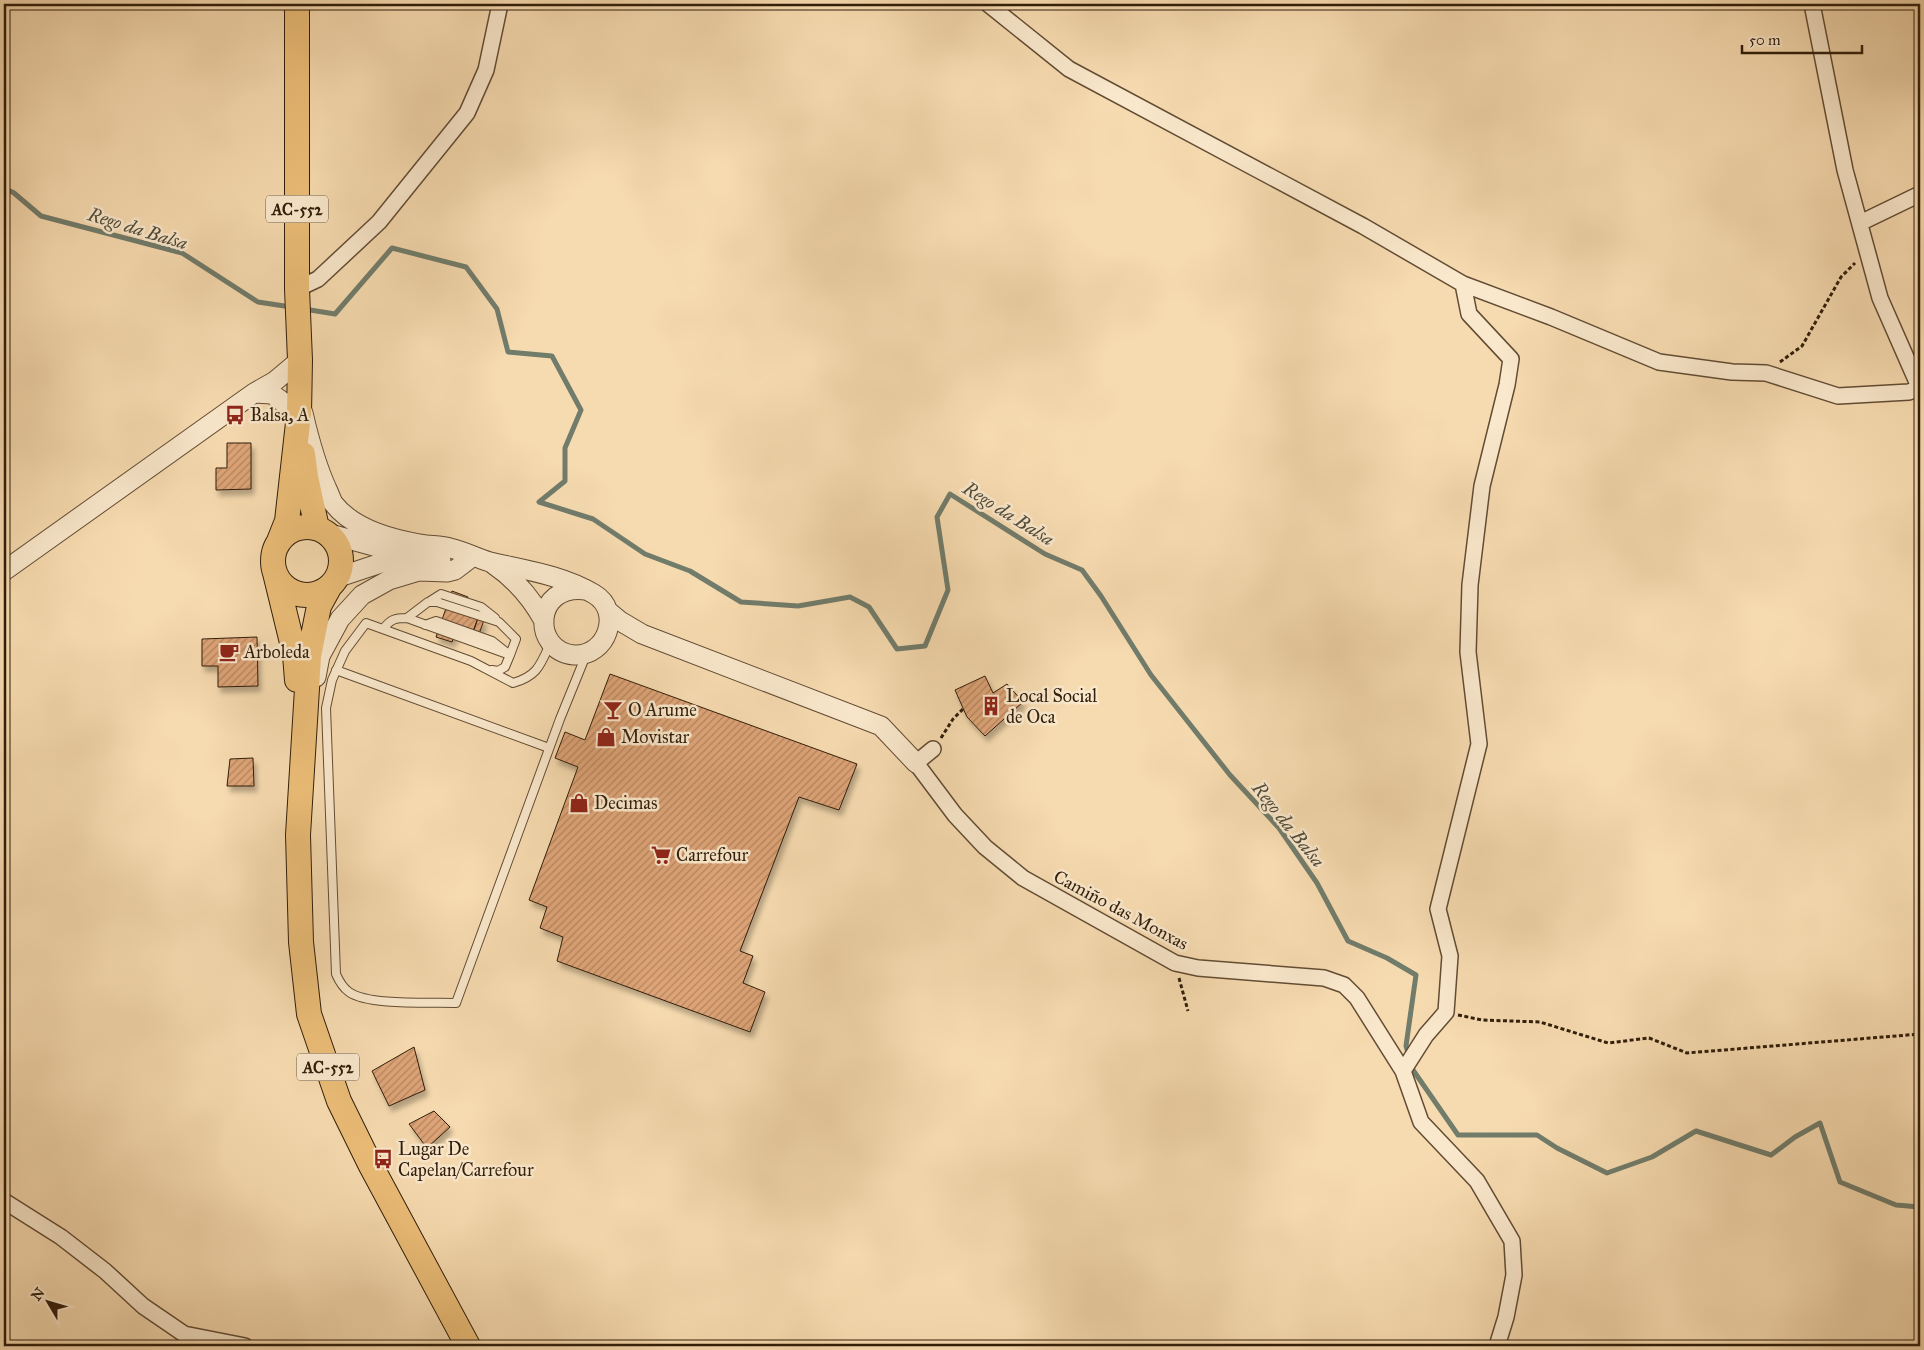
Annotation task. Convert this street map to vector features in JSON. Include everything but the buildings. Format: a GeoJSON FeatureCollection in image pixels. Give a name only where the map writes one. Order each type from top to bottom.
{"type":"FeatureCollection","features":[{"type":"Feature","properties":{"kind":"main road","name":"AC-552"},"geometry":{"type":"LineString","coordinates":[[297,4],[299,405],[287,522],[274,551],[273,561],[274,572],[295,655],[302,758]]}},
{"type":"Feature","properties":{"kind":"main road","name":"AC-552"},"geometry":{"type":"LineString","coordinates":[[299,405],[306,477],[322,531],[334,541],[339,550],[340,569],[319,606],[309,656],[298,835],[301,942],[309,1014],[339,1101],[370,1164],[466,1344]]}},
{"type":"Feature","properties":{"kind":"main road"},"geometry":{"type":"LineString","coordinates":[[279,541],[296,529],[306,527],[322,531]]}},
{"type":"Feature","properties":{"kind":"main road"},"geometry":{"type":"LineString","coordinates":[[274,572],[284,586],[298,594],[309,595],[320,592],[333,582]]}},
{"type":"Feature","properties":{"kind":"street"},"geometry":{"type":"LineString","coordinates":[[297,289],[318,279],[380,222],[467,113],[486,70],[500,4]]}},
{"type":"Feature","properties":{"kind":"street"},"geometry":{"type":"LineString","coordinates":[[988,4],[1069,69],[1364,226],[1463,284],[1551,317],[1659,362],[1732,372],[1766,373],[1838,396],[1909,392],[1920,388],[1880,298],[1846,170],[1812,4]]}},
{"type":"Feature","properties":{"kind":"street"},"geometry":{"type":"LineString","coordinates":[[1860,223],[1920,194]]}},
{"type":"Feature","properties":{"kind":"street"},"geometry":{"type":"LineString","coordinates":[[1403,1071],[1413,1052],[1446,1012],[1450,956],[1438,909],[1479,744],[1468,652],[1470,585],[1482,486],[1507,385],[1511,359],[1469,314],[1463,284]]}},
{"type":"Feature","properties":{"kind":"street"},"geometry":{"type":"LineString","coordinates":[[4,571],[254,393],[275,381],[300,360]]}},
{"type":"Feature","properties":{"kind":"street"},"geometry":{"type":"LineString","coordinates":[[254,393],[272,394],[299,405],[320,472],[333,503],[354,522],[384,536],[420,544],[451,548],[481,559],[510,575],[537,608],[544,621]]}},
{"type":"Feature","properties":{"kind":"street"},"geometry":{"type":"LineString","coordinates":[[322,531],[374,546],[481,559],[532,569],[586,590],[596,595],[603,602],[608,611],[610,621],[605,639],[593,650]]}},
{"type":"Feature","properties":{"kind":"street"},"geometry":{"type":"LineString","coordinates":[[333,582],[381,562],[410,558],[444,561],[481,559]]}},
{"type":"Feature","properties":{"kind":"street"},"geometry":{"type":"LineString","coordinates":[[302,758],[320,656],[340,619],[362,595],[389,580],[419,571],[447,572],[481,559]]}},
{"type":"Feature","properties":{"kind":"street"},"geometry":{"type":"LineString","coordinates":[[586,590],[576,589],[558,595],[550,602],[546,611],[544,621],[545,632],[551,643],[561,651],[574,655],[642,634]]}},
{"type":"Feature","properties":{"kind":"street"},"geometry":{"type":"LineString","coordinates":[[608,611],[642,634],[881,726],[916,763],[933,749]]}},
{"type":"Feature","properties":{"kind":"street","name":"Camiño das Monxas"},"geometry":{"type":"LineString","coordinates":[[916,763],[955,815],[985,846],[1023,878],[1175,963],[1198,968],[1324,978],[1344,985],[1357,998],[1403,1071],[1421,1122],[1477,1181],[1512,1241],[1514,1275],[1506,1317],[1497,1346]]}},
{"type":"Feature","properties":{"kind":"street"},"geometry":{"type":"LineString","coordinates":[[4,1201],[61,1236],[105,1271],[143,1306],[184,1334],[245,1346]]}},
{"type":"Feature","properties":{"kind":"lane"},"geometry":{"type":"LineString","coordinates":[[407,618],[428,602],[437,602],[499,622],[516,639],[505,667],[498,671],[488,670]]}},
{"type":"Feature","properties":{"kind":"lane"},"geometry":{"type":"LineString","coordinates":[[383,629],[394,618],[407,618],[510,655]]}},
{"type":"Feature","properties":{"kind":"lane"},"geometry":{"type":"LineString","coordinates":[[551,643],[539,668],[526,679],[512,683],[472,661],[366,623],[345,651],[332,680],[326,708],[335,968],[341,985],[350,994],[374,1001],[456,1003],[578,670],[593,650]]}},
{"type":"Feature","properties":{"kind":"lane"},"geometry":{"type":"LineString","coordinates":[[336,670],[549,748]]}},
{"type":"Feature","properties":{"kind":"path"},"geometry":{"type":"LineString","coordinates":[[1766,373],[1802,346],[1841,276],[1867,250]]}},
{"type":"Feature","properties":{"kind":"path"},"geometry":{"type":"LineString","coordinates":[[933,749],[953,719],[964,709]]}},
{"type":"Feature","properties":{"kind":"path"},"geometry":{"type":"LineString","coordinates":[[1175,963],[1188,1010]]}},
{"type":"Feature","properties":{"kind":"path"},"geometry":{"type":"LineString","coordinates":[[1446,1012],[1482,1020],[1540,1022],[1608,1043],[1649,1038],[1687,1053],[1920,1034]]}},
{"type":"Feature","properties":{"kind":"waterway","name":"Rego da Balsa"},"geometry":{"type":"LineString","coordinates":[[4,188],[14,193],[41,216],[182,253],[258,302],[291,307]]}},
{"type":"Feature","properties":{"kind":"waterway","name":"Rego da Balsa"},"geometry":{"type":"LineString","coordinates":[[304,309],[335,314],[392,248],[466,267],[497,309],[508,352],[552,356],[581,410],[565,448],[565,481],[539,502],[593,519],[645,554],[690,571],[741,602],[798,606],[850,597],[869,607],[897,649],[925,646],[948,590],[937,517],[950,494],[1045,554],[1082,570],[1101,596],[1151,675],[1230,775],[1279,828],[1317,883],[1348,941],[1387,958],[1416,975],[1406,1046],[1409,1056]]}},
{"type":"Feature","properties":{"kind":"waterway","name":"Rego da Balsa"},"geometry":{"type":"LineString","coordinates":[[1411,1064],[1413,1070],[1458,1135],[1537,1135],[1557,1148],[1607,1173],[1652,1157],[1696,1131],[1771,1155],[1795,1137],[1820,1123],[1840,1182],[1896,1205],[1920,1207]]}},
{"type":"Feature","properties":{"kind":"place","name":"Balsa, A"},"geometry":{"type":"Point","coordinates":[235,415]}},
{"type":"Feature","properties":{"kind":"place","name":"Arboleda"},"geometry":{"type":"Point","coordinates":[229,652]}},
{"type":"Feature","properties":{"kind":"place","name":"Local Social de Oca"},"geometry":{"type":"Point","coordinates":[991,706]}},
{"type":"Feature","properties":{"kind":"place","name":"O Arume"},"geometry":{"type":"Point","coordinates":[613,710]}},
{"type":"Feature","properties":{"kind":"place","name":"Movistar"},"geometry":{"type":"Point","coordinates":[606,737]}},
{"type":"Feature","properties":{"kind":"place","name":"Decimas"},"geometry":{"type":"Point","coordinates":[579,803]}},
{"type":"Feature","properties":{"kind":"place","name":"Carrefour"},"geometry":{"type":"Point","coordinates":[661,855]}},
{"type":"Feature","properties":{"kind":"place","name":"Lugar De Capelan/Carrefour"},"geometry":{"type":"Point","coordinates":[383,1159]}}]}
